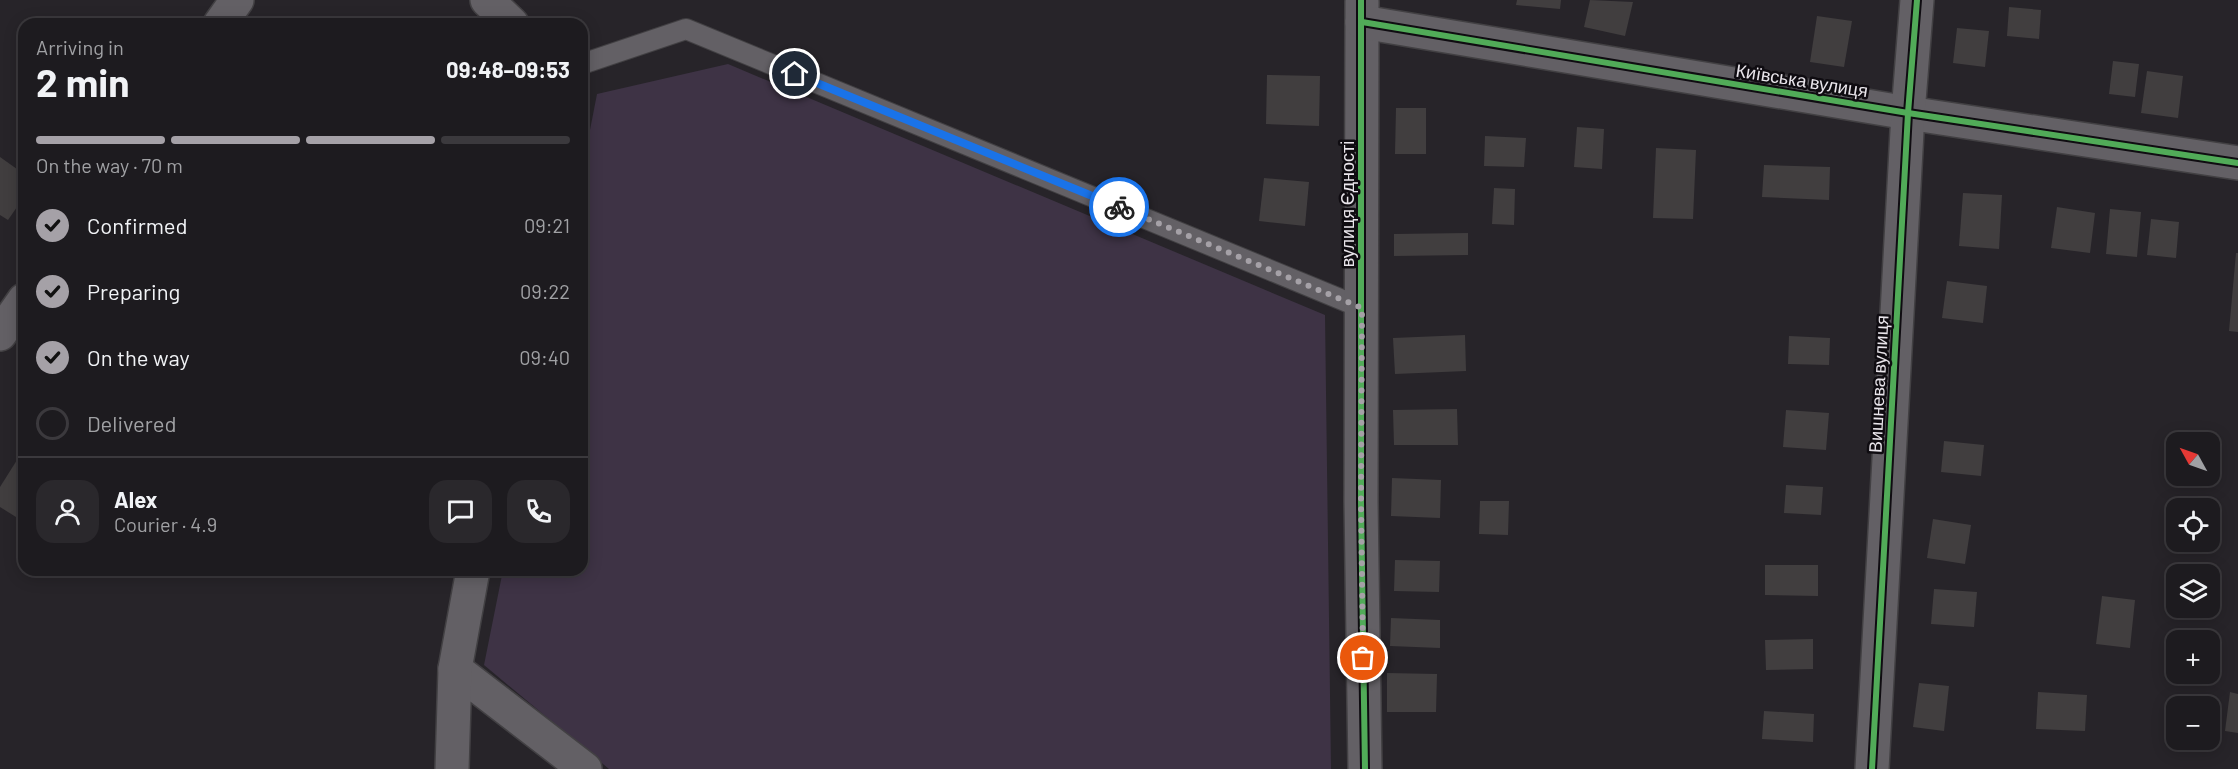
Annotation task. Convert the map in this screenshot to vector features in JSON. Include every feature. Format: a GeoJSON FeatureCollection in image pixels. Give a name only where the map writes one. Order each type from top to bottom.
{"type":"FeatureCollection","features":[{"type":"Feature","properties":{"kind":"street"},"geometry":{"type":"LineString","coordinates":[[224,18],[237,0]]}},
{"type":"Feature","properties":{"kind":"street"},"geometry":{"type":"LineString","coordinates":[[488,0],[506,18]]}},
{"type":"Feature","properties":{"kind":"street","name":"Вишнева вулиця"},"geometry":{"type":"LineString","coordinates":[[1872,769],[1908,113],[1917,0]]}},
{"type":"Feature","properties":{"kind":"street","name":"Київська вулиця"},"geometry":{"type":"LineString","coordinates":[[1362,11],[1908,113],[2238,163]]}},
{"type":"Feature","properties":{"kind":"street","name":"вулиця Єдності"},"geometry":{"type":"LineString","coordinates":[[1362,11],[1361,502],[1365,769]]}},
{"type":"Feature","properties":{"kind":"street"},"geometry":{"type":"LineString","coordinates":[[0,334],[18,308]]}},
{"type":"Feature","properties":{"kind":"street"},"geometry":{"type":"LineString","coordinates":[[452,769],[455,669],[471,576]]}},
{"type":"Feature","properties":{"kind":"street"},"geometry":{"type":"LineString","coordinates":[[455,669],[585,769]]}},
{"type":"Feature","properties":{"kind":"lane"},"geometry":{"type":"LineString","coordinates":[[588,61],[686,29],[1362,308]]}},
{"type":"Feature","properties":{"kind":"shaded area"},"geometry":{"type":"Polygon","coordinates":[[[728,64],[1325,315],[1331,769],[609,769],[484,665],[502,576],[588,576],[588,140],[597,94],[728,64]]]}},
{"type":"Feature","properties":{"kind":"building"},"geometry":{"type":"Polygon","coordinates":[[[1517,0],[1561,0],[1560,9],[1516,5],[1517,0]]]}},
{"type":"Feature","properties":{"kind":"building"},"geometry":{"type":"Polygon","coordinates":[[[1590,0],[1633,2],[1625,36],[1584,27],[1590,0]]]}},
{"type":"Feature","properties":{"kind":"building"},"geometry":{"type":"Polygon","coordinates":[[[2009,7],[2041,10],[2039,39],[2007,36],[2009,7]]]}},
{"type":"Feature","properties":{"kind":"building"},"geometry":{"type":"Polygon","coordinates":[[[1817,16],[1852,21],[1844,67],[1810,62],[1817,16]]]}},
{"type":"Feature","properties":{"kind":"building"},"geometry":{"type":"Polygon","coordinates":[[[1957,28],[1989,31],[1985,67],[1953,63],[1957,28]]]}},
{"type":"Feature","properties":{"kind":"building"},"geometry":{"type":"Polygon","coordinates":[[[2113,61],[2139,64],[2135,97],[2109,94],[2113,61]]]}},
{"type":"Feature","properties":{"kind":"building"},"geometry":{"type":"Polygon","coordinates":[[[2147,71],[2183,76],[2178,118],[2141,113],[2147,71]]]}},
{"type":"Feature","properties":{"kind":"building"},"geometry":{"type":"Polygon","coordinates":[[[1267,75],[1320,76],[1319,126],[1266,124],[1267,75]]]}},
{"type":"Feature","properties":{"kind":"building"},"geometry":{"type":"Polygon","coordinates":[[[1396,108],[1426,108],[1426,154],[1395,154],[1396,108]]]}},
{"type":"Feature","properties":{"kind":"building"},"geometry":{"type":"Polygon","coordinates":[[[1577,127],[1604,129],[1602,169],[1574,167],[1577,127]]]}},
{"type":"Feature","properties":{"kind":"building"},"geometry":{"type":"Polygon","coordinates":[[[1485,136],[1526,138],[1524,167],[1484,166],[1485,136]]]}},
{"type":"Feature","properties":{"kind":"building"},"geometry":{"type":"Polygon","coordinates":[[[1656,148],[1696,150],[1693,219],[1653,218],[1656,148]]]}},
{"type":"Feature","properties":{"kind":"building"},"geometry":{"type":"Polygon","coordinates":[[[0,157],[18,170],[18,206],[8,220],[0,215],[0,157]]]}},
{"type":"Feature","properties":{"kind":"building"},"geometry":{"type":"Polygon","coordinates":[[[1764,165],[1830,167],[1829,200],[1762,197],[1764,165]]]}},
{"type":"Feature","properties":{"kind":"building"},"geometry":{"type":"Polygon","coordinates":[[[1264,178],[1309,182],[1305,226],[1259,221],[1264,178]]]}},
{"type":"Feature","properties":{"kind":"building"},"geometry":{"type":"Polygon","coordinates":[[[1494,188],[1515,189],[1514,225],[1492,224],[1494,188]]]}},
{"type":"Feature","properties":{"kind":"building"},"geometry":{"type":"Polygon","coordinates":[[[1963,193],[2002,195],[1999,249],[1959,246],[1963,193]]]}},
{"type":"Feature","properties":{"kind":"building"},"geometry":{"type":"Polygon","coordinates":[[[2057,207],[2095,213],[2090,253],[2051,248],[2057,207]]]}},
{"type":"Feature","properties":{"kind":"building"},"geometry":{"type":"Polygon","coordinates":[[[2110,209],[2141,212],[2137,257],[2106,254],[2110,209]]]}},
{"type":"Feature","properties":{"kind":"building"},"geometry":{"type":"Polygon","coordinates":[[[2151,219],[2179,222],[2176,258],[2147,255],[2151,219]]]}},
{"type":"Feature","properties":{"kind":"building"},"geometry":{"type":"Polygon","coordinates":[[[1468,233],[1468,255],[1394,256],[1394,234],[1468,233]]]}},
{"type":"Feature","properties":{"kind":"building"},"geometry":{"type":"Polygon","coordinates":[[[2236,253],[2238,253],[2238,332],[2229,331],[2236,253]]]}},
{"type":"Feature","properties":{"kind":"building"},"geometry":{"type":"Polygon","coordinates":[[[1947,281],[1987,286],[1983,323],[1942,318],[1947,281]]]}},
{"type":"Feature","properties":{"kind":"building"},"geometry":{"type":"Polygon","coordinates":[[[1465,335],[1466,371],[1395,374],[1393,338],[1465,335]]]}},
{"type":"Feature","properties":{"kind":"building"},"geometry":{"type":"Polygon","coordinates":[[[1789,336],[1830,338],[1829,365],[1788,364],[1789,336]]]}},
{"type":"Feature","properties":{"kind":"building"},"geometry":{"type":"Polygon","coordinates":[[[1457,409],[1458,445],[1394,445],[1393,410],[1457,409]]]}},
{"type":"Feature","properties":{"kind":"building"},"geometry":{"type":"Polygon","coordinates":[[[1786,410],[1829,413],[1826,450],[1783,447],[1786,410]]]}},
{"type":"Feature","properties":{"kind":"building"},"geometry":{"type":"Polygon","coordinates":[[[1944,441],[1984,445],[1981,476],[1941,472],[1944,441]]]}},
{"type":"Feature","properties":{"kind":"building"},"geometry":{"type":"Polygon","coordinates":[[[18,461],[18,518],[0,507],[0,487],[18,461]]]}},
{"type":"Feature","properties":{"kind":"building"},"geometry":{"type":"Polygon","coordinates":[[[1392,478],[1441,480],[1440,518],[1391,516],[1392,478]]]}},
{"type":"Feature","properties":{"kind":"building"},"geometry":{"type":"Polygon","coordinates":[[[1786,485],[1823,487],[1821,515],[1784,513],[1786,485]]]}},
{"type":"Feature","properties":{"kind":"building"},"geometry":{"type":"Polygon","coordinates":[[[1480,501],[1509,501],[1508,535],[1479,534],[1480,501]]]}},
{"type":"Feature","properties":{"kind":"building"},"geometry":{"type":"Polygon","coordinates":[[[1933,519],[1971,525],[1965,564],[1927,558],[1933,519]]]}},
{"type":"Feature","properties":{"kind":"building"},"geometry":{"type":"Polygon","coordinates":[[[1395,560],[1440,561],[1439,592],[1394,591],[1395,560]]]}},
{"type":"Feature","properties":{"kind":"building"},"geometry":{"type":"Polygon","coordinates":[[[1765,565],[1818,565],[1818,596],[1765,595],[1765,565]]]}},
{"type":"Feature","properties":{"kind":"building"},"geometry":{"type":"Polygon","coordinates":[[[1934,589],[1977,592],[1974,627],[1931,624],[1934,589]]]}},
{"type":"Feature","properties":{"kind":"building"},"geometry":{"type":"Polygon","coordinates":[[[2102,596],[2135,600],[2130,648],[2096,644],[2102,596]]]}},
{"type":"Feature","properties":{"kind":"building"},"geometry":{"type":"Polygon","coordinates":[[[1391,618],[1440,620],[1440,648],[1390,646],[1391,618]]]}},
{"type":"Feature","properties":{"kind":"building"},"geometry":{"type":"Polygon","coordinates":[[[1813,639],[1813,669],[1766,670],[1765,640],[1813,639]]]}},
{"type":"Feature","properties":{"kind":"building"},"geometry":{"type":"Polygon","coordinates":[[[1387,673],[1437,674],[1436,712],[1387,712],[1387,673]]]}},
{"type":"Feature","properties":{"kind":"building"},"geometry":{"type":"Polygon","coordinates":[[[1919,683],[1949,686],[1944,731],[1913,727],[1919,683]]]}},
{"type":"Feature","properties":{"kind":"building"},"geometry":{"type":"Polygon","coordinates":[[[2038,692],[2087,695],[2085,731],[2036,729],[2038,692]]]}},
{"type":"Feature","properties":{"kind":"building"},"geometry":{"type":"Polygon","coordinates":[[[2230,692],[2238,694],[2238,733],[2225,731],[2230,692]]]}},
{"type":"Feature","properties":{"kind":"building"},"geometry":{"type":"Polygon","coordinates":[[[1764,711],[1814,714],[1813,742],[1762,739],[1764,711]]]}},
{"type":"Feature","properties":{"kind":"cycle path"},"geometry":{"type":"LineString","coordinates":[[1361,0],[1361,502],[1365,769]]}},
{"type":"Feature","properties":{"kind":"cycle path"},"geometry":{"type":"LineString","coordinates":[[1872,769],[1908,113],[1917,0]]}},
{"type":"Feature","properties":{"kind":"cycle path"},"geometry":{"type":"LineString","coordinates":[[1362,22],[1908,113],[2238,163]]}},
{"type":"Feature","properties":{"kind":"way so far"},"geometry":{"type":"LineString","coordinates":[[1119,207],[1362,308],[1363,658]]}},
{"type":"Feature","properties":{"kind":"route"},"geometry":{"type":"LineString","coordinates":[[795,74],[1119,207]]}}]}
